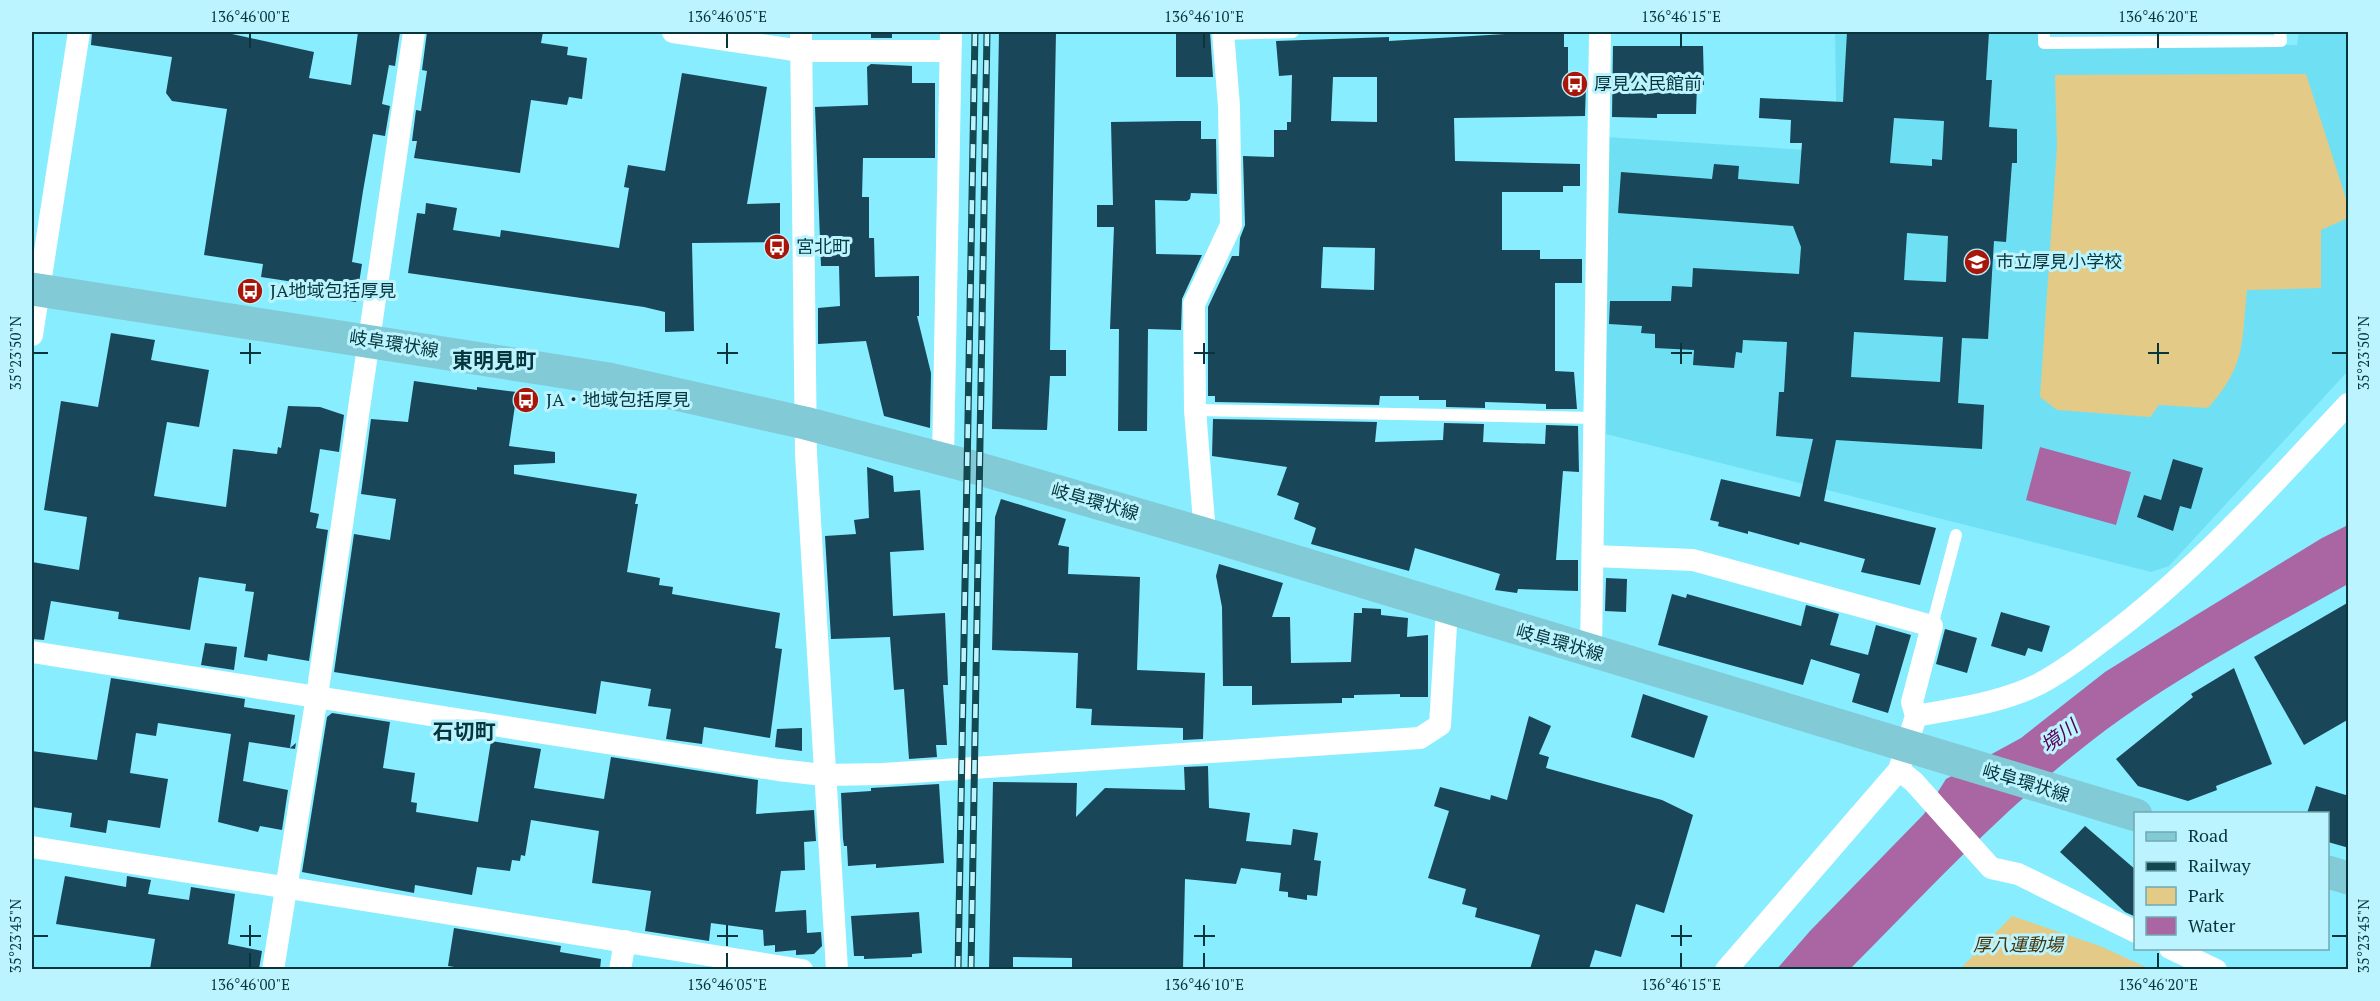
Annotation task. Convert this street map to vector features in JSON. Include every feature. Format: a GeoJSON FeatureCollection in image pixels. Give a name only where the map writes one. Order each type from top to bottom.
{"type":"FeatureCollection","features":[{"type":"Feature","properties":{"kind":"main road","name":"岐阜環状線"},"geometry":{"type":"LineString","coordinates":[[35,289],[609,379],[805,423],[943,459],[1205,534],[1591,652],[1911,763],[2073,797],[2134,814]]}},
{"type":"Feature","properties":{"kind":"main road"},"geometry":{"type":"LineString","coordinates":[[2329,872],[2349,878]]}},
{"type":"Feature","properties":{"kind":"street"},"geometry":{"type":"LineString","coordinates":[[32,335],[35,289],[79,32]]}},
{"type":"Feature","properties":{"kind":"street"},"geometry":{"type":"LineString","coordinates":[[273,969],[317,696],[414,32]]}},
{"type":"Feature","properties":{"kind":"street"},"geometry":{"type":"LineString","coordinates":[[673,32],[801,41],[951,41],[943,459]]}},
{"type":"Feature","properties":{"kind":"street"},"geometry":{"type":"LineString","coordinates":[[1591,652],[1600,32]]}},
{"type":"Feature","properties":{"kind":"street"},"geometry":{"type":"LineString","coordinates":[[1205,534],[1195,410],[1194,304],[1231,225],[1229,106],[1223,33]]}},
{"type":"Feature","properties":{"kind":"street"},"geometry":{"type":"LineString","coordinates":[[801,41],[805,423],[837,969]]}},
{"type":"Feature","properties":{"kind":"street"},"geometry":{"type":"LineString","coordinates":[[1917,716],[2000,699],[2039,684],[2083,656],[2163,594],[2209,552],[2349,404]]}},
{"type":"Feature","properties":{"kind":"street"},"geometry":{"type":"LineString","coordinates":[[1593,556],[1693,560],[1932,626],[1912,702],[1917,716],[1911,763],[1726,969]]}},
{"type":"Feature","properties":{"kind":"street"},"geometry":{"type":"LineString","coordinates":[[32,652],[778,770],[824,774],[883,774],[1420,738],[1440,725],[1447,609]]}},
{"type":"Feature","properties":{"kind":"street"},"geometry":{"type":"LineString","coordinates":[[1911,763],[1991,868],[2019,874],[2134,931]]}},
{"type":"Feature","properties":{"kind":"street"},"geometry":{"type":"LineString","coordinates":[[32,847],[285,885],[802,969]]}},
{"type":"Feature","properties":{"kind":"street"},"geometry":{"type":"LineString","coordinates":[[620,969],[625,941]]}},
{"type":"Feature","properties":{"kind":"street"},"geometry":{"type":"LineString","coordinates":[[2174,950],[2216,969]]}},
{"type":"Feature","properties":{"kind":"lane"},"geometry":{"type":"LineString","coordinates":[[1223,33],[1293,32]]}},
{"type":"Feature","properties":{"kind":"lane"},"geometry":{"type":"LineString","coordinates":[[2044,32],[2044,43],[2281,41],[2280,32]]}},
{"type":"Feature","properties":{"kind":"lane"},"geometry":{"type":"LineString","coordinates":[[1195,410],[1595,418]]}},
{"type":"Feature","properties":{"kind":"lane"},"geometry":{"type":"LineString","coordinates":[[1932,626],[1956,536]]}},
{"type":"Feature","properties":{"kind":"shaded area","name":"市立厚見小学校"},"geometry":{"type":"Polygon","coordinates":[[[1835,32],[2044,32],[2045,46],[2297,45],[2299,32],[2348,32],[2348,371],[2169,566],[2151,572],[1606,434],[1607,137],[1837,152],[1835,32]]]}},
{"type":"Feature","properties":{"kind":"green space"},"geometry":{"type":"Polygon","coordinates":[[[2306,74],[2348,205],[2348,218],[2321,230],[2321,288],[2247,290],[2240,353],[2236,366],[2221,393],[2208,408],[2159,405],[2150,417],[2057,410],[2040,397],[2057,146],[2055,75],[2306,74]]]}},
{"type":"Feature","properties":{"kind":"green space","name":"厚八運動場"},"geometry":{"type":"Polygon","coordinates":[[[2012,916],[2100,946],[2150,969],[1960,969],[2012,916]]]}},
{"type":"Feature","properties":{"kind":"water"},"geometry":{"type":"Polygon","coordinates":[[[2040,447],[2131,472],[2116,525],[2026,500],[2040,447]]]}},
{"type":"Feature","properties":{"kind":"water","name":"境川"},"geometry":{"type":"Polygon","coordinates":[[[2348,525],[2348,584],[2176,682],[2084,747],[2048,776],[1980,838],[1850,969],[1776,970],[1810,931],[1924,814],[1946,779],[2021,738],[2105,672],[2322,538],[2348,525]]]}},
{"type":"Feature","properties":{"kind":"building"},"geometry":{"type":"Polygon","coordinates":[[[92,32],[232,34],[314,52],[309,78],[351,85],[358,32],[400,32],[395,66],[389,65],[382,104],[390,106],[385,136],[373,134],[363,191],[352,262],[362,264],[356,302],[313,295],[314,285],[261,277],[263,264],[204,255],[227,109],[172,101],[166,93],[172,57],[91,45],[92,32]]]}},
{"type":"Feature","properties":{"kind":"building"},"geometry":{"type":"Polygon","coordinates":[[[427,32],[543,32],[541,43],[568,47],[567,55],[587,58],[582,99],[569,97],[567,105],[531,100],[520,173],[414,158],[417,141],[412,141],[416,110],[421,111],[427,71],[422,70],[427,32]]]}},
{"type":"Feature","properties":{"kind":"building"},"geometry":{"type":"Polygon","coordinates":[[[871,32],[892,32],[892,38],[871,38],[871,32]]]}},
{"type":"Feature","properties":{"kind":"building"},"geometry":{"type":"Polygon","coordinates":[[[999,32],[1056,32],[1050,350],[1066,350],[1066,376],[1050,376],[1047,430],[992,429],[999,32]]]}},
{"type":"Feature","properties":{"kind":"building"},"geometry":{"type":"Polygon","coordinates":[[[1176,32],[1210,32],[1213,77],[1176,77],[1176,32]]]}},
{"type":"Feature","properties":{"kind":"building"},"geometry":{"type":"Polygon","coordinates":[[[1564,32],[1564,47],[1568,47],[1568,84],[1586,84],[1585,116],[1454,118],[1455,161],[1580,164],[1580,186],[1563,186],[1563,192],[1502,192],[1502,250],[1540,250],[1540,259],[1582,259],[1582,283],[1555,283],[1555,371],[1574,372],[1577,409],[1546,409],[1546,404],[1485,402],[1485,408],[1446,407],[1446,400],[1419,400],[1419,396],[1380,396],[1379,405],[1215,402],[1215,396],[1208,396],[1208,307],[1232,256],[1239,256],[1240,238],[1245,225],[1243,156],[1274,157],[1274,130],[1287,130],[1287,122],[1291,122],[1292,75],[1279,76],[1276,41],[1389,37],[1389,41],[1564,32]],[[1333,77],[1331,121],[1377,122],[1377,77],[1333,77]],[[1323,247],[1321,288],[1374,290],[1375,248],[1323,247]]]}},
{"type":"Feature","properties":{"kind":"building"},"geometry":{"type":"Polygon","coordinates":[[[1847,32],[1989,32],[1986,80],[1992,80],[1989,127],[2017,129],[2017,163],[2012,163],[2006,242],[1994,241],[1988,339],[1962,338],[1958,403],[1984,405],[1982,449],[1836,440],[1824,501],[1936,528],[1920,585],[1861,572],[1865,559],[1800,542],[1799,545],[1748,531],[1748,534],[1718,526],[1719,522],[1710,520],[1721,479],[1800,497],[1813,439],[1776,436],[1779,392],[1784,392],[1787,342],[1743,340],[1742,353],[1736,352],[1734,368],[1693,365],[1694,350],[1655,348],[1655,334],[1641,333],[1642,326],[1609,324],[1610,301],[1671,301],[1672,286],[1692,287],[1693,268],[1799,274],[1801,247],[1793,226],[1618,213],[1621,172],[1712,179],[1714,164],[1739,166],[1738,179],[1799,184],[1802,143],[1790,143],[1791,120],[1759,118],[1760,98],[1843,102],[1847,32]],[[1894,118],[1890,163],[1932,166],[1932,159],[1942,160],[1944,121],[1894,118]],[[1907,233],[1904,280],[1946,282],[1948,236],[1907,233]],[[1854,332],[1851,377],[1940,382],[1943,337],[1854,332]]]}},
{"type":"Feature","properties":{"kind":"building"},"geometry":{"type":"Polygon","coordinates":[[[1613,46],[1703,46],[1704,85],[1697,85],[1696,114],[1657,114],[1657,118],[1612,117],[1613,46]]]}},
{"type":"Feature","properties":{"kind":"building"},"geometry":{"type":"Polygon","coordinates":[[[871,64],[912,66],[912,83],[935,83],[935,158],[863,158],[862,197],[869,197],[869,238],[874,238],[875,277],[919,276],[919,316],[917,316],[931,373],[930,428],[884,416],[866,341],[818,344],[818,308],[840,306],[839,266],[821,266],[815,107],[868,105],[867,67],[871,64]]]}},
{"type":"Feature","properties":{"kind":"building"},"geometry":{"type":"Polygon","coordinates":[[[682,73],[767,87],[747,204],[780,203],[780,242],[692,243],[694,331],[665,332],[665,312],[644,307],[408,273],[417,213],[425,214],[426,203],[457,208],[453,230],[500,237],[501,230],[619,248],[629,188],[624,187],[628,165],[665,171],[682,73]]]}},
{"type":"Feature","properties":{"kind":"building"},"geometry":{"type":"Polygon","coordinates":[[[1201,121],[1201,139],[1216,139],[1217,194],[1191,193],[1187,201],[1155,200],[1156,254],[1202,255],[1182,299],[1181,330],[1148,329],[1147,431],[1118,431],[1119,329],[1110,329],[1114,227],[1097,227],[1097,205],[1113,205],[1111,122],[1201,121]]]}},
{"type":"Feature","properties":{"kind":"building"},"geometry":{"type":"Polygon","coordinates":[[[111,333],[155,340],[151,360],[209,370],[199,427],[167,422],[154,496],[226,507],[233,449],[277,454],[278,447],[281,448],[288,406],[320,407],[344,415],[339,452],[320,449],[310,512],[319,514],[316,528],[328,530],[309,661],[268,654],[267,661],[244,657],[254,592],[245,591],[246,584],[199,577],[190,630],[118,619],[119,612],[51,601],[44,640],[32,639],[32,562],[79,570],[87,517],[44,510],[61,401],[98,407],[111,333]]]}},
{"type":"Feature","properties":{"kind":"building"},"geometry":{"type":"Polygon","coordinates":[[[414,381],[477,390],[477,387],[517,392],[509,446],[555,452],[555,463],[514,465],[514,474],[637,494],[635,504],[638,504],[627,572],[660,578],[659,585],[673,587],[672,594],[780,613],[775,648],[782,649],[770,738],[704,727],[702,744],[666,739],[671,709],[648,706],[651,689],[601,681],[596,714],[334,672],[354,534],[390,540],[396,499],[361,494],[371,419],[408,422],[414,381]]]}},
{"type":"Feature","properties":{"kind":"building"},"geometry":{"type":"Polygon","coordinates":[[[1213,419],[1377,422],[1375,442],[1443,440],[1444,423],[1484,424],[1483,442],[1545,444],[1546,425],[1578,426],[1579,472],[1563,471],[1556,560],[1578,560],[1578,591],[1518,589],[1517,593],[1495,590],[1500,574],[1415,548],[1409,571],[1311,544],[1316,528],[1294,519],[1299,503],[1277,495],[1287,467],[1212,456],[1213,419]]]}},
{"type":"Feature","properties":{"kind":"building"},"geometry":{"type":"Polygon","coordinates":[[[2173,459],[2203,468],[2191,509],[2180,506],[2173,531],[2137,517],[2144,495],[2161,500],[2173,459]]]}},
{"type":"Feature","properties":{"kind":"building"},"geometry":{"type":"Polygon","coordinates":[[[867,467],[893,476],[894,492],[920,490],[924,550],[890,552],[893,616],[945,613],[948,685],[943,685],[947,745],[936,745],[937,757],[909,759],[904,689],[894,690],[890,637],[831,639],[825,536],[856,534],[854,520],[869,518],[867,467]]]}},
{"type":"Feature","properties":{"kind":"building"},"geometry":{"type":"Polygon","coordinates":[[[1001,499],[1066,519],[1058,545],[1069,547],[1068,574],[1140,577],[1137,670],[1205,673],[1203,739],[1183,740],[1183,728],[1091,725],[1092,709],[1076,708],[1078,653],[992,650],[995,517],[1001,499]]]}},
{"type":"Feature","properties":{"kind":"building"},"geometry":{"type":"Polygon","coordinates":[[[1219,564],[1283,583],[1272,617],[1290,617],[1291,663],[1351,662],[1354,613],[1362,613],[1362,608],[1381,609],[1381,615],[1408,618],[1407,637],[1428,635],[1428,697],[1400,697],[1400,694],[1354,695],[1354,698],[1342,698],[1342,703],[1252,705],[1252,686],[1223,686],[1222,607],[1216,576],[1219,564]]]}},
{"type":"Feature","properties":{"kind":"building"},"geometry":{"type":"Polygon","coordinates":[[[1606,578],[1627,579],[1626,612],[1605,611],[1606,578]]]}},
{"type":"Feature","properties":{"kind":"building"},"geometry":{"type":"Polygon","coordinates":[[[1672,594],[1686,598],[1687,594],[1801,626],[1806,605],[1839,614],[1830,645],[1868,655],[1876,625],[1911,635],[1888,713],[1852,702],[1860,674],[1811,659],[1803,685],[1658,645],[1672,594]]]}},
{"type":"Feature","properties":{"kind":"building"},"geometry":{"type":"Polygon","coordinates":[[[2349,602],[2349,719],[2304,745],[2254,657],[2349,602]]]}},
{"type":"Feature","properties":{"kind":"building"},"geometry":{"type":"Polygon","coordinates":[[[2001,612],[2050,626],[2042,652],[2028,648],[2025,656],[1991,646],[2001,612]]]}},
{"type":"Feature","properties":{"kind":"building"},"geometry":{"type":"Polygon","coordinates":[[[1945,629],[1977,638],[1967,673],[1936,664],[1945,629]]]}},
{"type":"Feature","properties":{"kind":"building"},"geometry":{"type":"Polygon","coordinates":[[[205,643],[237,647],[234,670],[201,665],[205,643]]]}},
{"type":"Feature","properties":{"kind":"building"},"geometry":{"type":"Polygon","coordinates":[[[2234,668],[2272,764],[2216,786],[2217,790],[2188,801],[2138,786],[2116,759],[2193,697],[2191,694],[2234,668]]]}},
{"type":"Feature","properties":{"kind":"building"},"geometry":{"type":"Polygon","coordinates":[[[111,678],[245,699],[244,707],[295,715],[290,748],[296,743],[295,749],[249,742],[243,781],[288,790],[282,830],[260,826],[258,832],[218,822],[231,734],[158,723],[156,736],[136,733],[130,773],[168,779],[160,828],[108,820],[106,833],[70,827],[72,813],[32,807],[32,751],[97,760],[111,678]]]}},
{"type":"Feature","properties":{"kind":"building"},"geometry":{"type":"Polygon","coordinates":[[[1643,694],[1708,716],[1694,758],[1631,737],[1643,694]]]}},
{"type":"Feature","properties":{"kind":"building"},"geometry":{"type":"Polygon","coordinates":[[[332,713],[390,722],[383,768],[415,773],[411,802],[417,803],[416,812],[478,822],[491,741],[541,749],[534,788],[604,799],[611,757],[758,780],[756,814],[814,810],[816,841],[804,842],[805,870],[781,871],[775,912],[806,910],[807,933],[821,932],[822,946],[814,954],[796,955],[796,950],[775,952],[775,945],[764,946],[763,930],[711,923],[709,941],[645,931],[651,891],[592,883],[599,831],[531,820],[525,856],[521,855],[520,861],[512,860],[510,871],[477,867],[472,895],[415,885],[414,893],[302,872],[327,717],[332,713]]]}},
{"type":"Feature","properties":{"kind":"building"},"geometry":{"type":"Polygon","coordinates":[[[1529,716],[1551,726],[1539,754],[1549,757],[1546,768],[1662,800],[1693,815],[1664,913],[1636,904],[1621,957],[1595,950],[1589,969],[1530,969],[1540,935],[1475,917],[1477,908],[1462,904],[1466,889],[1428,878],[1449,811],[1434,806],[1440,787],[1490,800],[1491,795],[1507,800],[1529,716]]]}},
{"type":"Feature","properties":{"kind":"building"},"geometry":{"type":"Polygon","coordinates":[[[802,728],[802,751],[775,747],[777,729],[802,728]]]}},
{"type":"Feature","properties":{"kind":"building"},"geometry":{"type":"Polygon","coordinates":[[[1208,766],[1209,808],[1250,813],[1246,841],[1291,845],[1293,829],[1318,833],[1314,860],[1321,861],[1317,896],[1307,895],[1307,900],[1288,897],[1288,892],[1279,891],[1281,873],[1241,868],[1236,884],[1185,879],[1183,969],[1072,969],[1072,958],[1013,957],[1013,969],[989,969],[993,782],[1077,783],[1076,817],[1105,788],[1185,790],[1184,767],[1208,766]]]}},
{"type":"Feature","properties":{"kind":"building"},"geometry":{"type":"Polygon","coordinates":[[[939,784],[944,863],[876,868],[876,864],[848,866],[847,846],[844,846],[843,839],[841,793],[871,791],[871,788],[939,784]]]}},
{"type":"Feature","properties":{"kind":"building"},"geometry":{"type":"Polygon","coordinates":[[[2316,786],[2349,796],[2349,848],[2329,842],[2329,812],[2307,812],[2316,786]]]}},
{"type":"Feature","properties":{"kind":"building"},"geometry":{"type":"Polygon","coordinates":[[[2085,826],[2134,868],[2134,916],[2125,912],[2060,852],[2085,826]]]}},
{"type":"Feature","properties":{"kind":"building"},"geometry":{"type":"Polygon","coordinates":[[[65,876],[126,887],[127,876],[151,880],[148,894],[189,900],[191,887],[235,894],[228,944],[262,951],[259,969],[150,969],[155,939],[56,924],[65,876]]]}},
{"type":"Feature","properties":{"kind":"building"},"geometry":{"type":"Polygon","coordinates":[[[919,912],[922,953],[912,954],[912,957],[864,959],[864,956],[854,956],[851,916],[919,912]]]}},
{"type":"Feature","properties":{"kind":"building"},"geometry":{"type":"Polygon","coordinates":[[[454,928],[561,946],[560,952],[601,959],[600,969],[467,969],[448,966],[454,928]]]}},
{"type":"Feature","properties":{"kind":"railway"},"geometry":{"type":"LineString","coordinates":[[958,970],[975,32]]}},
{"type":"Feature","properties":{"kind":"railway"},"geometry":{"type":"LineString","coordinates":[[971,970],[987,32]]}},
{"type":"Feature","properties":{"kind":"place","name":"厚見公民館前"},"geometry":{"type":"Point","coordinates":[1575,84]}},
{"type":"Feature","properties":{"kind":"place","name":"宮北町"},"geometry":{"type":"Point","coordinates":[777,247]}},
{"type":"Feature","properties":{"kind":"place","name":"市立厚見小学校"},"geometry":{"type":"Point","coordinates":[1977,262]}},
{"type":"Feature","properties":{"kind":"place","name":"JA地域包括厚見"},"geometry":{"type":"Point","coordinates":[250,291]}},
{"type":"Feature","properties":{"kind":"place","name":"JA・地域包括厚見"},"geometry":{"type":"Point","coordinates":[526,400]}},
{"type":"Feature","properties":{"kind":"district","name":"東明見町"},"geometry":{"type":"Point","coordinates":[494,361]}},
{"type":"Feature","properties":{"kind":"district","name":"石切町"},"geometry":{"type":"Point","coordinates":[464,732]}}]}
